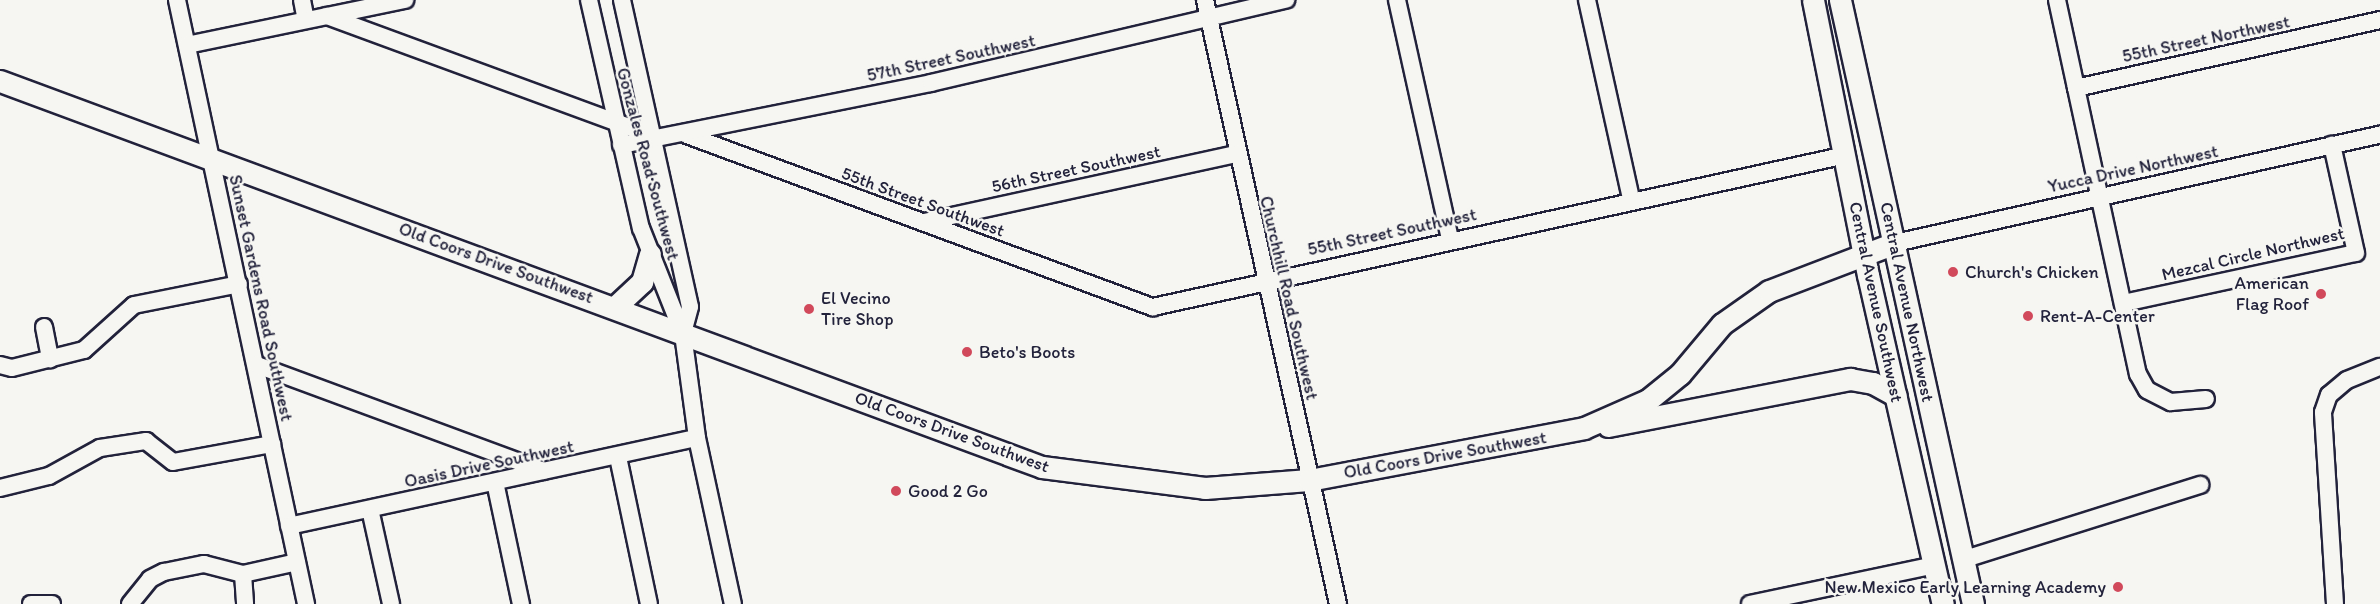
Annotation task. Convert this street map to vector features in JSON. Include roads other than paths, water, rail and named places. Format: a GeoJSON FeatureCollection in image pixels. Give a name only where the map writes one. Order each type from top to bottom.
{"type":"FeatureCollection","features":[{"type":"Feature","properties":{"kind":"main road","name":"Central Avenue Southwest"},"geometry":{"type":"LineString","coordinates":[[1813,0],[1864,253],[1943,604]]}},
{"type":"Feature","properties":{"kind":"main road","name":"Central Avenue Northwest"},"geometry":{"type":"LineString","coordinates":[[1840,0],[1973,604]]}},
{"type":"Feature","properties":{"kind":"main road","name":"Old Coors Drive Southwest"},"geometry":{"type":"LineString","coordinates":[[0,81],[1042,467],[1205,488],[1310,480],[1584,428],[1648,400],[1680,374],[1722,324],[1769,291],[1895,243]]}},
{"type":"Feature","properties":{"kind":"main road"},"geometry":{"type":"LineString","coordinates":[[615,307],[642,282],[650,254]]}},
{"type":"Feature","properties":{"kind":"main road"},"geometry":{"type":"LineString","coordinates":[[1584,428],[1659,420],[1850,379],[1873,383],[1896,396]]}},
{"type":"Feature","properties":{"kind":"street","name":"Sunset Gardens Road Southwest"},"geometry":{"type":"LineString","coordinates":[[177,0],[306,604]]}},
{"type":"Feature","properties":{"kind":"street"},"geometry":{"type":"LineString","coordinates":[[302,0],[306,20]]}},
{"type":"Feature","properties":{"kind":"street"},"geometry":{"type":"LineString","coordinates":[[187,45],[405,0]]}},
{"type":"Feature","properties":{"kind":"street","name":"Gonzales Road Southwest"},"geometry":{"type":"LineString","coordinates":[[589,0],[614,124],[650,254],[683,334],[697,438],[733,604]]}},
{"type":"Feature","properties":{"kind":"street","name":"Gonzales Road Southwest"},"geometry":{"type":"LineString","coordinates":[[622,0],[690,307],[683,334]]}},
{"type":"Feature","properties":{"kind":"street","name":"Churchhill Road Southwest"},"geometry":{"type":"LineString","coordinates":[[1205,0],[1237,154],[1338,604]]}},
{"type":"Feature","properties":{"kind":"street","name":"57th Street Southwest"},"geometry":{"type":"LineString","coordinates":[[621,145],[651,138],[687,135],[1210,21],[1286,0]]}},
{"type":"Feature","properties":{"kind":"street"},"geometry":{"type":"LineString","coordinates":[[1397,0],[1450,240]]}},
{"type":"Feature","properties":{"kind":"street"},"geometry":{"type":"LineString","coordinates":[[1587,0],[1631,199]]}},
{"type":"Feature","properties":{"kind":"street"},"geometry":{"type":"LineString","coordinates":[[2057,0],[2138,374],[2147,390],[2171,402],[2206,399]]}},
{"type":"Feature","properties":{"kind":"street"},"geometry":{"type":"LineString","coordinates":[[327,16],[651,138]]}},
{"type":"Feature","properties":{"kind":"street","name":"55th Street Northwest"},"geometry":{"type":"LineString","coordinates":[[2076,88],[2380,20]]}},
{"type":"Feature","properties":{"kind":"street","name":"55th Street Southwest"},"geometry":{"type":"LineString","coordinates":[[687,135],[1153,307],[1252,289],[1265,278],[1846,155]]}},
{"type":"Feature","properties":{"kind":"street","name":"Yucca Drive Northwest"},"geometry":{"type":"LineString","coordinates":[[1895,243],[2380,135]]}},
{"type":"Feature","properties":{"kind":"street","name":"Mezcal Circle Northwest"},"geometry":{"type":"LineString","coordinates":[[2124,303],[2356,253],[2332,145]]}},
{"type":"Feature","properties":{"kind":"street","name":"56th Street Southwest"},"geometry":{"type":"LineString","coordinates":[[923,222],[1237,154]]}},
{"type":"Feature","properties":{"kind":"street"},"geometry":{"type":"LineString","coordinates":[[0,365],[12,368],[84,350],[134,305],[239,284]]}},
{"type":"Feature","properties":{"kind":"street"},"geometry":{"type":"LineString","coordinates":[[44,327],[50,359]]}},
{"type":"Feature","properties":{"kind":"street"},"geometry":{"type":"LineString","coordinates":[[256,365],[544,472]]}},
{"type":"Feature","properties":{"kind":"street"},"geometry":{"type":"LineString","coordinates":[[2336,604],[2323,412],[2329,395],[2380,367]]}},
{"type":"Feature","properties":{"kind":"street","name":"Oasis Drive Southwest"},"geometry":{"type":"LineString","coordinates":[[289,526],[618,458],[697,438]]}},
{"type":"Feature","properties":{"kind":"street"},"geometry":{"type":"LineString","coordinates":[[0,488],[50,476],[100,448],[146,441],[173,462],[272,444]]}},
{"type":"Feature","properties":{"kind":"street"},"geometry":{"type":"LineString","coordinates":[[618,458],[649,604]]}},
{"type":"Feature","properties":{"kind":"street"},"geometry":{"type":"LineString","coordinates":[[495,482],[521,604]]}},
{"type":"Feature","properties":{"kind":"street"},"geometry":{"type":"LineString","coordinates":[[1962,560],[2200,485]]}},
{"type":"Feature","properties":{"kind":"street"},"geometry":{"type":"LineString","coordinates":[[370,509],[391,604]]}},
{"type":"Feature","properties":{"kind":"street"},"geometry":{"type":"LineString","coordinates":[[130,604],[150,579],[164,572],[204,564],[243,574],[297,562]]}},
{"type":"Feature","properties":{"kind":"street"},"geometry":{"type":"LineString","coordinates":[[1750,604],[1935,566]]}},
{"type":"Feature","properties":{"kind":"street"},"geometry":{"type":"LineString","coordinates":[[243,574],[245,604]]}},
{"type":"Feature","properties":{"kind":"street"},"geometry":{"type":"LineString","coordinates":[[32,604],[52,604]]}},
{"type":"Feature","properties":{"kind":"place","name":"Church's Chicken"},"geometry":{"type":"Point","coordinates":[1953,272]}},
{"type":"Feature","properties":{"kind":"place","name":"American Flag Roof"},"geometry":{"type":"Point","coordinates":[2321,294]}},
{"type":"Feature","properties":{"kind":"place","name":"El Vecino Tire Shop"},"geometry":{"type":"Point","coordinates":[809,309]}},
{"type":"Feature","properties":{"kind":"place","name":"Rent-A-Center"},"geometry":{"type":"Point","coordinates":[2028,316]}},
{"type":"Feature","properties":{"kind":"place","name":"Beto's Boots"},"geometry":{"type":"Point","coordinates":[967,352]}},
{"type":"Feature","properties":{"kind":"place","name":"Good 2 Go"},"geometry":{"type":"Point","coordinates":[896,491]}},
{"type":"Feature","properties":{"kind":"place","name":"New Mexico Early Learning Academy"},"geometry":{"type":"Point","coordinates":[2118,587]}}]}
